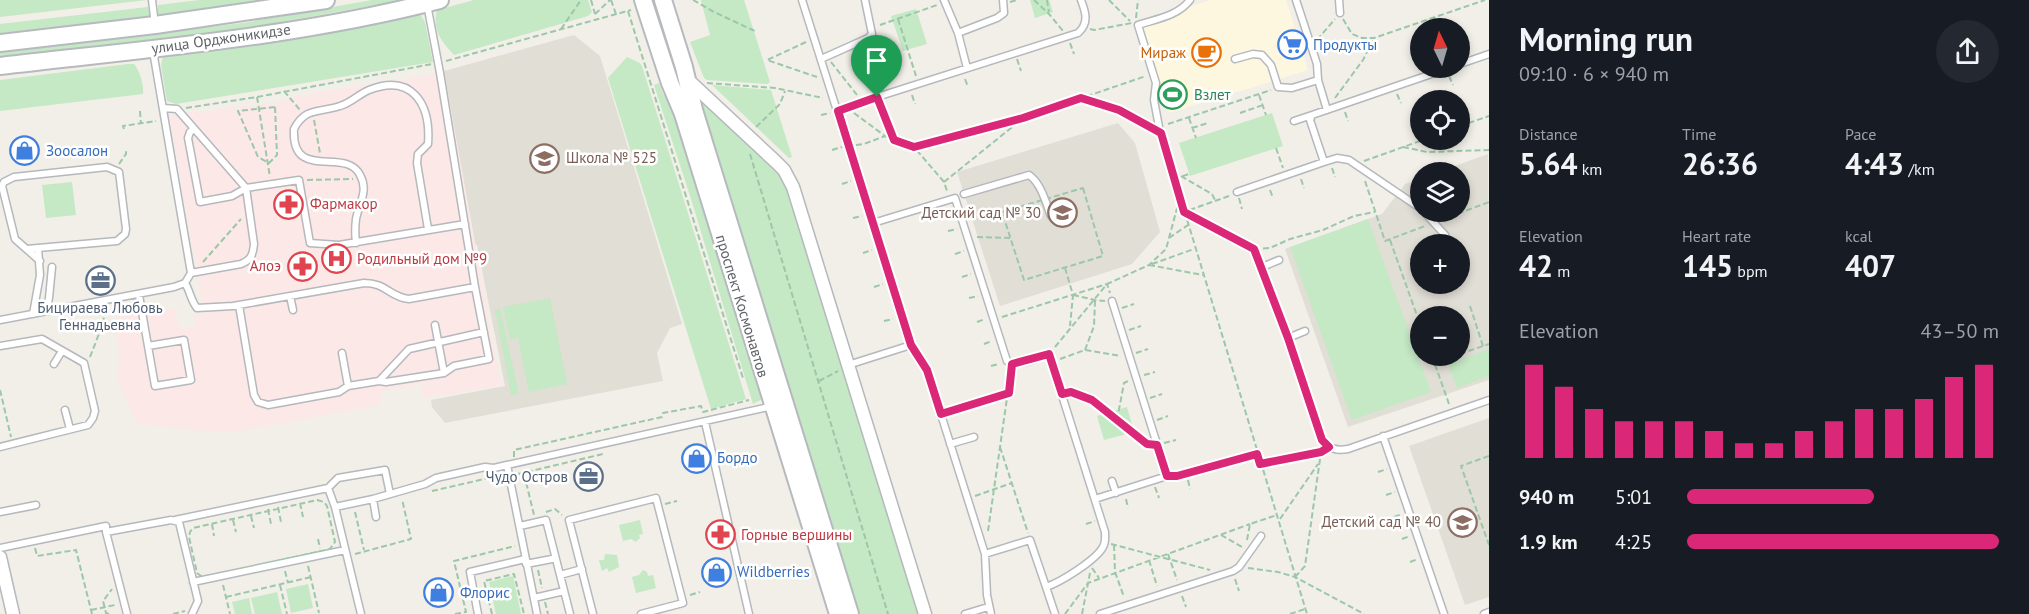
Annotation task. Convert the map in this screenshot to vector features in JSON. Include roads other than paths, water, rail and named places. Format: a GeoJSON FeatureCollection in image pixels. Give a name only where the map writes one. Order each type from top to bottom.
{"type":"FeatureCollection","features":[{"type":"Feature","properties":{"kind":"street","name":"улица Орджоникидзе"},"geometry":{"type":"LineString","coordinates":[[0,43],[155,25],[326,0]]}},
{"type":"Feature","properties":{"kind":"street","name":"проспект Космонавтов"},"geometry":{"type":"LineString","coordinates":[[663,0],[696,80],[694,110],[838,614]]}},
{"type":"Feature","properties":{"kind":"street","name":"улица Орджоникидзе"},"geometry":{"type":"LineString","coordinates":[[0,66],[283,31],[433,2]]}},
{"type":"Feature","properties":{"kind":"street","name":"проспект Космонавтов"},"geometry":{"type":"LineString","coordinates":[[638,4],[683,114],[850,614]]}},
{"type":"Feature","properties":{"kind":"street"},"geometry":{"type":"LineString","coordinates":[[696,80],[789,178],[925,614]]}},
{"type":"Feature","properties":{"kind":"street"},"geometry":{"type":"LineString","coordinates":[[0,557],[14,614]]}},
{"type":"Feature","properties":{"kind":"lane"},"geometry":{"type":"LineString","coordinates":[[153,0],[155,25]]}},
{"type":"Feature","properties":{"kind":"lane"},"geometry":{"type":"LineString","coordinates":[[802,0],[814,39],[824,57],[828,81],[911,345],[927,370],[985,554],[988,606],[991,614]]}},
{"type":"Feature","properties":{"kind":"lane"},"geometry":{"type":"LineString","coordinates":[[824,57],[868,39],[872,34],[865,0]]}},
{"type":"Feature","properties":{"kind":"lane"},"geometry":{"type":"LineString","coordinates":[[958,33],[1004,13],[1003,0]]}},
{"type":"Feature","properties":{"kind":"lane"},"geometry":{"type":"LineString","coordinates":[[1156,128],[1154,100],[1156,83],[1135,24],[1175,13],[1184,8],[1190,0]]}},
{"type":"Feature","properties":{"kind":"lane"},"geometry":{"type":"LineString","coordinates":[[1296,0],[1317,64],[1318,80],[1328,110]]}},
{"type":"Feature","properties":{"kind":"lane"},"geometry":{"type":"LineString","coordinates":[[1339,0],[1341,14]]}},
{"type":"Feature","properties":{"kind":"lane"},"geometry":{"type":"LineString","coordinates":[[945,1],[958,33],[967,68]]}},
{"type":"Feature","properties":{"kind":"lane"},"geometry":{"type":"LineString","coordinates":[[838,111],[1078,33],[1085,27],[1084,1]]}},
{"type":"Feature","properties":{"kind":"lane"},"geometry":{"type":"LineString","coordinates":[[239,305],[254,395],[258,402],[268,405],[339,392],[348,386],[444,373],[454,366],[489,359],[438,63],[433,2]]}},
{"type":"Feature","properties":{"kind":"lane"},"geometry":{"type":"LineString","coordinates":[[153,48],[194,273]]}},
{"type":"Feature","properties":{"kind":"lane"},"geometry":{"type":"LineString","coordinates":[[1235,59],[1253,54],[1262,55],[1271,65],[1278,87],[1292,88],[1318,80]]}},
{"type":"Feature","properties":{"kind":"lane"},"geometry":{"type":"LineString","coordinates":[[1470,61],[1489,54]]}},
{"type":"Feature","properties":{"kind":"lane"},"geometry":{"type":"LineString","coordinates":[[1294,121],[1420,78]]}},
{"type":"Feature","properties":{"kind":"lane"},"geometry":{"type":"LineString","coordinates":[[356,243],[356,219],[364,197],[362,178],[354,166],[321,162],[299,154],[295,147],[294,129],[304,115],[312,111],[342,106],[368,90],[379,87],[404,87],[419,98],[424,107],[429,136],[428,144],[418,154],[417,163],[428,229]]}},
{"type":"Feature","properties":{"kind":"lane"},"geometry":{"type":"LineString","coordinates":[[0,320],[139,295],[185,283],[194,273],[249,261],[253,254],[254,244],[246,188],[177,109],[163,108]]}},
{"type":"Feature","properties":{"kind":"lane"},"geometry":{"type":"LineString","coordinates":[[1312,115],[1310,120],[1324,162]]}},
{"type":"Feature","properties":{"kind":"lane"},"geometry":{"type":"LineString","coordinates":[[194,129],[188,138],[200,202],[232,196],[246,188],[299,180],[310,243],[339,245],[356,243],[465,224]]}},
{"type":"Feature","properties":{"kind":"lane"},"geometry":{"type":"LineString","coordinates":[[1236,192],[1338,158],[1359,165],[1410,201]]}},
{"type":"Feature","properties":{"kind":"lane"},"geometry":{"type":"LineString","coordinates":[[27,249],[117,241],[122,238],[126,229],[121,176],[116,169],[107,167],[14,177],[4,182],[1,186],[15,239],[40,261]]}},
{"type":"Feature","properties":{"kind":"lane"},"geometry":{"type":"LineString","coordinates":[[964,194],[1029,175],[1034,178],[1051,216]]}},
{"type":"Feature","properties":{"kind":"lane"},"geometry":{"type":"LineString","coordinates":[[873,223],[955,198],[1007,361],[1012,364],[1049,354],[1105,532],[1105,542],[1101,550],[1064,579],[1046,587]]}},
{"type":"Feature","properties":{"kind":"lane"},"geometry":{"type":"LineString","coordinates":[[1433,222],[1444,234]]}},
{"type":"Feature","properties":{"kind":"lane"},"geometry":{"type":"LineString","coordinates":[[33,314],[40,275],[38,248]]}},
{"type":"Feature","properties":{"kind":"lane"},"geometry":{"type":"LineString","coordinates":[[1279,260],[1262,267],[1322,440],[1329,447],[1338,450],[1348,449],[1488,400],[1489,408]]}},
{"type":"Feature","properties":{"kind":"lane"},"geometry":{"type":"LineString","coordinates":[[46,311],[52,267]]}},
{"type":"Feature","properties":{"kind":"lane"},"geometry":{"type":"LineString","coordinates":[[185,283],[197,308],[203,309],[364,283],[384,286],[400,298],[409,299],[475,287]]}},
{"type":"Feature","properties":{"kind":"lane"},"geometry":{"type":"LineString","coordinates":[[139,295],[155,386],[190,380],[184,340],[148,346]]}},
{"type":"Feature","properties":{"kind":"lane"},"geometry":{"type":"LineString","coordinates":[[290,296],[293,310]]}},
{"type":"Feature","properties":{"kind":"lane"},"geometry":{"type":"LineString","coordinates":[[1112,301],[1167,476]]}},
{"type":"Feature","properties":{"kind":"lane"},"geometry":{"type":"LineString","coordinates":[[435,325],[444,373]]}},
{"type":"Feature","properties":{"kind":"lane"},"geometry":{"type":"LineString","coordinates":[[379,381],[409,349],[484,332]]}},
{"type":"Feature","properties":{"kind":"lane"},"geometry":{"type":"LineString","coordinates":[[1288,338],[1305,332]]}},
{"type":"Feature","properties":{"kind":"lane"},"geometry":{"type":"LineString","coordinates":[[0,346],[42,339],[84,363],[94,415],[88,425],[0,447]]}},
{"type":"Feature","properties":{"kind":"lane"},"geometry":{"type":"LineString","coordinates":[[848,365],[911,345]]}},
{"type":"Feature","properties":{"kind":"lane"},"geometry":{"type":"LineString","coordinates":[[54,364],[62,351]]}},
{"type":"Feature","properties":{"kind":"lane"},"geometry":{"type":"LineString","coordinates":[[342,353],[348,386]]}},
{"type":"Feature","properties":{"kind":"lane"},"geometry":{"type":"LineString","coordinates":[[335,507],[374,502],[436,478],[485,466],[494,468],[779,404]]}},
{"type":"Feature","properties":{"kind":"lane"},"geometry":{"type":"LineString","coordinates":[[66,410],[70,429]]}},
{"type":"Feature","properties":{"kind":"lane"},"geometry":{"type":"LineString","coordinates":[[705,422],[749,614]]}},
{"type":"Feature","properties":{"kind":"lane"},"geometry":{"type":"LineString","coordinates":[[1383,436],[1444,614]]}},
{"type":"Feature","properties":{"kind":"lane"},"geometry":{"type":"LineString","coordinates":[[950,444],[974,437]]}},
{"type":"Feature","properties":{"kind":"lane"},"geometry":{"type":"LineString","coordinates":[[1095,499],[1167,476],[1177,476],[1227,462]]}},
{"type":"Feature","properties":{"kind":"lane"},"geometry":{"type":"LineString","coordinates":[[507,465],[537,614]]}},
{"type":"Feature","properties":{"kind":"lane"},"geometry":{"type":"LineString","coordinates":[[106,532],[328,488],[338,478],[385,470],[390,494]]}},
{"type":"Feature","properties":{"kind":"lane"},"geometry":{"type":"LineString","coordinates":[[1112,481],[1116,493]]}},
{"type":"Feature","properties":{"kind":"lane"},"geometry":{"type":"LineString","coordinates":[[328,488],[335,507],[361,614]]}},
{"type":"Feature","properties":{"kind":"lane"},"geometry":{"type":"LineString","coordinates":[[593,614],[569,520],[656,498],[683,603],[641,614]]}},
{"type":"Feature","properties":{"kind":"lane"},"geometry":{"type":"LineString","coordinates":[[374,502],[376,517]]}},
{"type":"Feature","properties":{"kind":"lane"},"geometry":{"type":"LineString","coordinates":[[0,512],[36,506]]}},
{"type":"Feature","properties":{"kind":"lane"},"geometry":{"type":"LineString","coordinates":[[171,520],[179,522],[198,601],[190,613]]}},
{"type":"Feature","properties":{"kind":"lane"},"geometry":{"type":"LineString","coordinates":[[520,526],[546,520],[570,614]]}},
{"type":"Feature","properties":{"kind":"lane"},"geometry":{"type":"LineString","coordinates":[[0,548],[106,526],[127,614]]}},
{"type":"Feature","properties":{"kind":"lane"},"geometry":{"type":"LineString","coordinates":[[1100,614],[1236,569],[1261,536]]}},
{"type":"Feature","properties":{"kind":"lane"},"geometry":{"type":"LineString","coordinates":[[985,554],[1030,540],[1055,614]]}},
{"type":"Feature","properties":{"kind":"lane"},"geometry":{"type":"LineString","coordinates":[[193,582],[345,550]]}},
{"type":"Feature","properties":{"kind":"lane"},"geometry":{"type":"LineString","coordinates":[[478,614],[470,572],[552,559]]}},
{"type":"Feature","properties":{"kind":"lane"},"geometry":{"type":"LineString","coordinates":[[560,575],[582,569]]}},
{"type":"Feature","properties":{"kind":"lane"},"geometry":{"type":"LineString","coordinates":[[534,598],[560,592]]}},
{"type":"Feature","properties":{"kind":"lane"},"geometry":{"type":"LineString","coordinates":[[965,614],[988,606]]}},
{"type":"Feature","properties":{"kind":"lane"},"geometry":{"type":"LineString","coordinates":[[1484,614],[1489,612]]}},
{"type":"Feature","properties":{"kind":"place","name":"Продукты"},"geometry":{"type":"Point","coordinates":[1292,45]}},
{"type":"Feature","properties":{"kind":"place","name":"Мираж"},"geometry":{"type":"Point","coordinates":[1207,53]}},
{"type":"Feature","properties":{"kind":"place","name":"Взлет"},"geometry":{"type":"Point","coordinates":[1173,95]}},
{"type":"Feature","properties":{"kind":"place","name":"Зоосалон"},"geometry":{"type":"Point","coordinates":[25,151]}},
{"type":"Feature","properties":{"kind":"place","name":"Школа № 525"},"geometry":{"type":"Point","coordinates":[545,158]}},
{"type":"Feature","properties":{"kind":"place","name":"Фармакор"},"geometry":{"type":"Point","coordinates":[289,204]}},
{"type":"Feature","properties":{"kind":"place","name":"Детский сад № 30"},"geometry":{"type":"Point","coordinates":[1062,213]}},
{"type":"Feature","properties":{"kind":"place","name":"Родильный дом №9"},"geometry":{"type":"Point","coordinates":[336,259]}},
{"type":"Feature","properties":{"kind":"place","name":"Алоэ"},"geometry":{"type":"Point","coordinates":[302,266]}},
{"type":"Feature","properties":{"kind":"place","name":"Бицираева Любовь Геннадьевна"},"geometry":{"type":"Point","coordinates":[100,281]}},
{"type":"Feature","properties":{"kind":"place","name":"Бордо"},"geometry":{"type":"Point","coordinates":[696,458]}},
{"type":"Feature","properties":{"kind":"place","name":"Чудо Остров"},"geometry":{"type":"Point","coordinates":[589,477]}},
{"type":"Feature","properties":{"kind":"place","name":"Детский сад № 40"},"geometry":{"type":"Point","coordinates":[1462,522]}},
{"type":"Feature","properties":{"kind":"place","name":"Горные вершины"},"geometry":{"type":"Point","coordinates":[720,535]}},
{"type":"Feature","properties":{"kind":"place","name":"Wildberries"},"geometry":{"type":"Point","coordinates":[716,572]}},
{"type":"Feature","properties":{"kind":"place","name":"Флорис"},"geometry":{"type":"Point","coordinates":[439,593]}}]}
